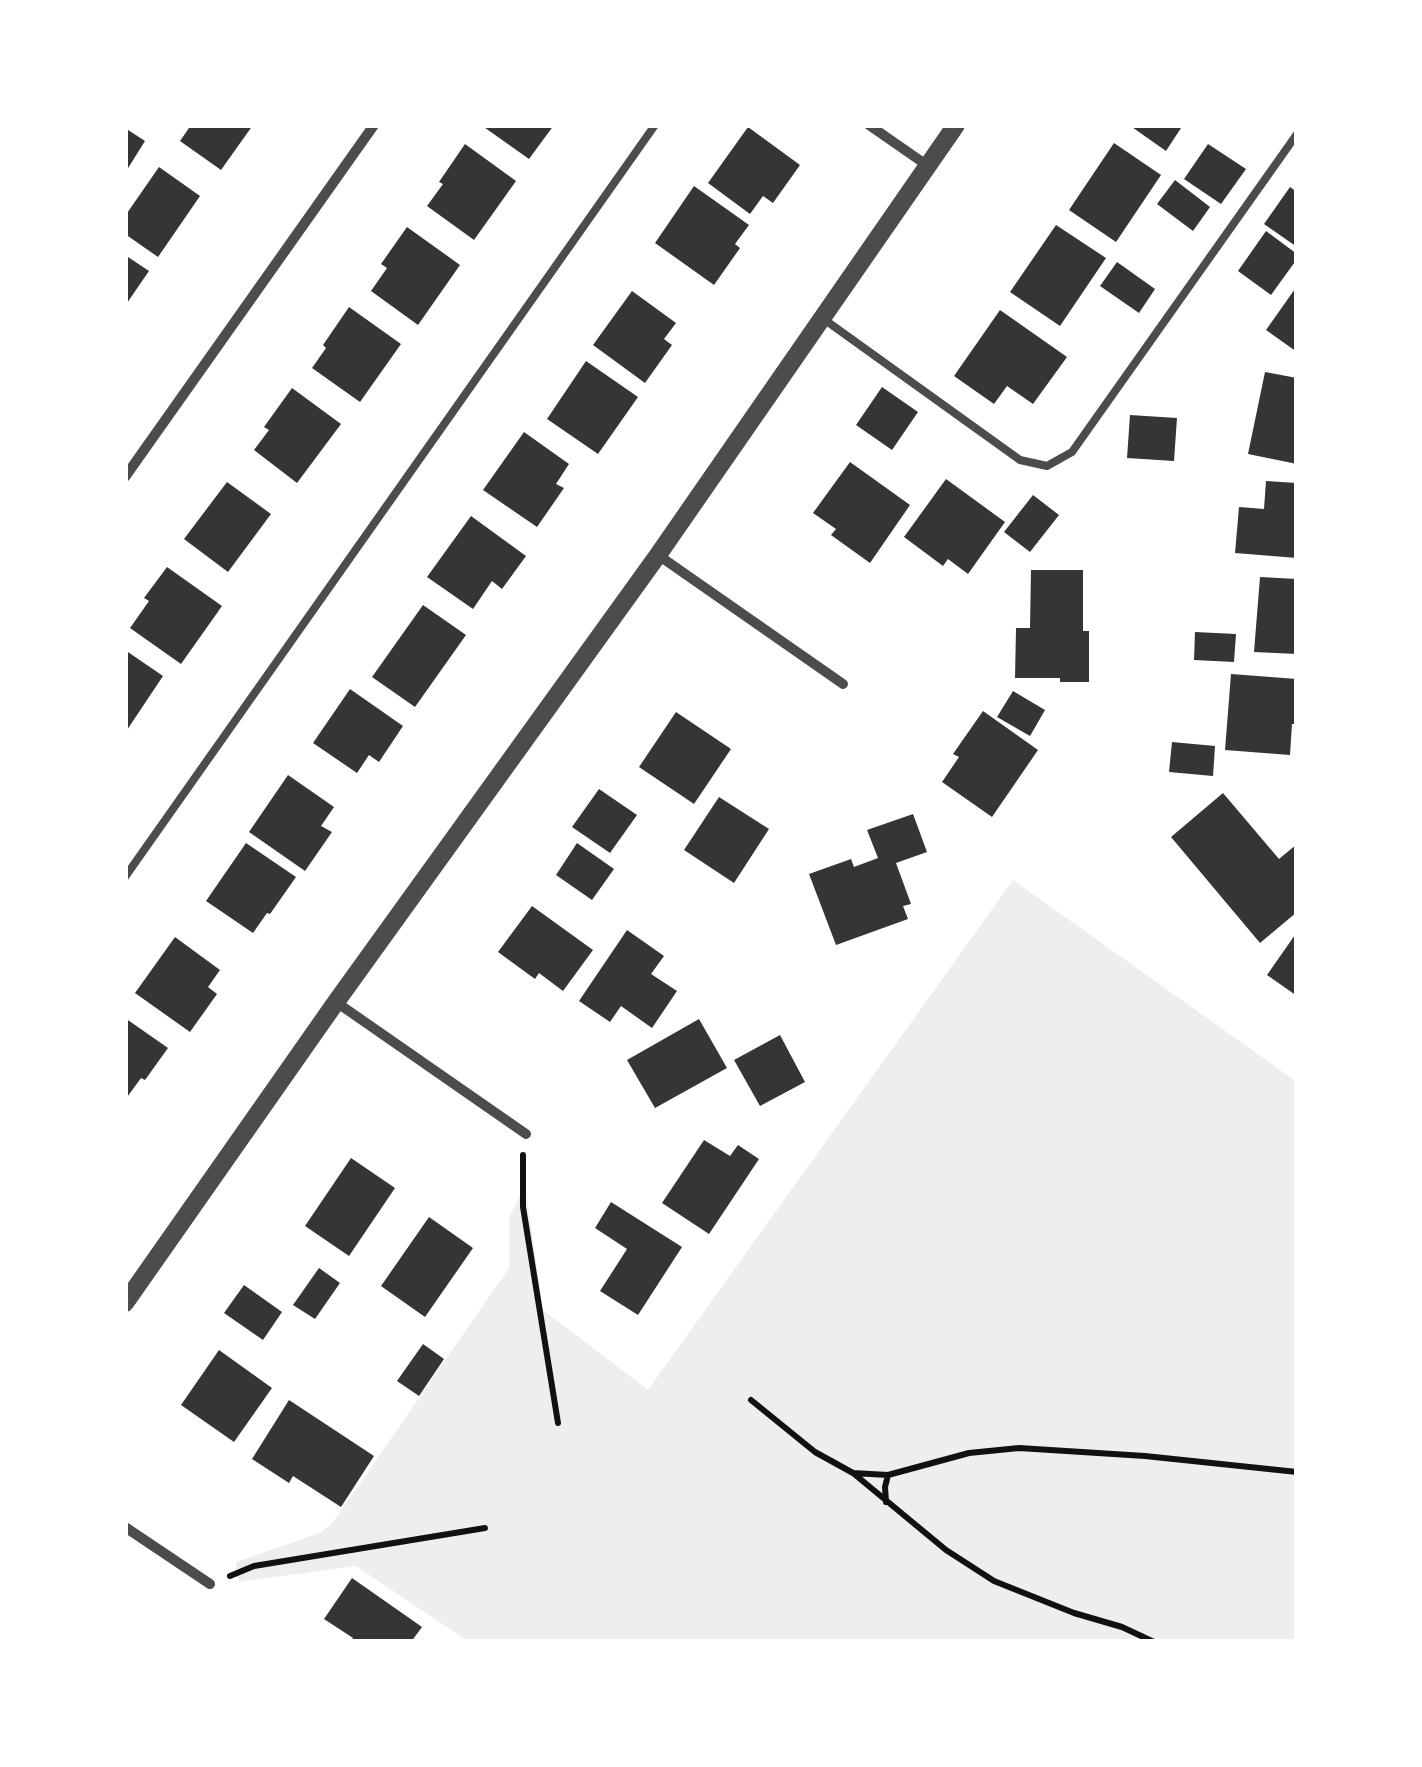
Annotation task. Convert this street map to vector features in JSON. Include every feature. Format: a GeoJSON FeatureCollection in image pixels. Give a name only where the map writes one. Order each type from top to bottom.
{"type":"FeatureCollection","features":[{"type":"Feature","properties":{"kind":"street"},"geometry":{"type":"LineString","coordinates":[[125,476],[374,125]]}},
{"type":"Feature","properties":{"kind":"street"},"geometry":{"type":"LineString","coordinates":[[869,125],[928,166]]}},
{"type":"Feature","properties":{"kind":"street"},"geometry":{"type":"LineString","coordinates":[[125,1304],[336,1002],[658,555],[956,125]]}},
{"type":"Feature","properties":{"kind":"street"},"geometry":{"type":"LineString","coordinates":[[658,555],[844,684]]}},
{"type":"Feature","properties":{"kind":"street"},"geometry":{"type":"LineString","coordinates":[[336,1002],[526,1134]]}},
{"type":"Feature","properties":{"kind":"street"},"geometry":{"type":"LineString","coordinates":[[125,1527],[210,1584]]}},
{"type":"Feature","properties":{"kind":"lane"},"geometry":{"type":"LineString","coordinates":[[125,877],[655,125]]}},
{"type":"Feature","properties":{"kind":"lane"},"geometry":{"type":"LineString","coordinates":[[821,317],[1020,460],[1047,466],[1072,452],[1297,134]]}},
{"type":"Feature","properties":{"kind":"path"},"geometry":{"type":"LineString","coordinates":[[526,1134],[523,1207],[558,1423]]}},
{"type":"Feature","properties":{"kind":"path"},"geometry":{"type":"LineString","coordinates":[[751,1400],[816,1452],[853,1473],[946,1550],[994,1581],[1154,1642]]}},
{"type":"Feature","properties":{"kind":"path"},"geometry":{"type":"LineString","coordinates":[[853,1473],[888,1475],[969,1453],[1019,1448],[1297,1472]]}},
{"type":"Feature","properties":{"kind":"path"},"geometry":{"type":"LineString","coordinates":[[886,1502],[884,1487],[888,1475]]}},
{"type":"Feature","properties":{"kind":"path"},"geometry":{"type":"LineString","coordinates":[[210,1584],[254,1566],[485,1528]]}},
{"type":"Feature","properties":{"kind":"shaded area"},"geometry":{"type":"Polygon","coordinates":[[[1013,880],[1297,1082],[1297,1642],[463,1642],[465,1639],[356,1566],[238,1582],[236,1562],[322,1532],[334,1521],[509,1268],[509,1218],[525,1185],[543,1310],[648,1390],[1013,880]]]}},
{"type":"Feature","properties":{"kind":"building"},"geometry":{"type":"Polygon","coordinates":[[[191,125],[253,125],[221,170],[180,141],[191,125]]]}},
{"type":"Feature","properties":{"kind":"building"},"geometry":{"type":"Polygon","coordinates":[[[481,125],[554,125],[529,159],[481,125]]]}},
{"type":"Feature","properties":{"kind":"building"},"geometry":{"type":"Polygon","coordinates":[[[1129,125],[1183,125],[1166,151],[1129,125]]]}},
{"type":"Feature","properties":{"kind":"building"},"geometry":{"type":"Polygon","coordinates":[[[748,127],[800,165],[773,203],[763,196],[750,214],[708,183],[748,127]]]}},
{"type":"Feature","properties":{"kind":"building"},"geometry":{"type":"Polygon","coordinates":[[[125,128],[145,141],[125,173],[125,128]]]}},
{"type":"Feature","properties":{"kind":"building"},"geometry":{"type":"Polygon","coordinates":[[[1114,143],[1161,175],[1116,242],[1069,210],[1114,143]]]}},
{"type":"Feature","properties":{"kind":"building"},"geometry":{"type":"Polygon","coordinates":[[[465,144],[516,181],[474,240],[427,206],[465,144]]]}},
{"type":"Feature","properties":{"kind":"building"},"geometry":{"type":"Polygon","coordinates":[[[1208,144],[1246,169],[1221,204],[1184,179],[1208,144]]]}},
{"type":"Feature","properties":{"kind":"building"},"geometry":{"type":"Polygon","coordinates":[[[159,167],[200,196],[158,257],[125,234],[125,216],[159,167]]]}},
{"type":"Feature","properties":{"kind":"building"},"geometry":{"type":"Polygon","coordinates":[[[1175,180],[1210,207],[1193,231],[1157,204],[1175,180]]]}},
{"type":"Feature","properties":{"kind":"building"},"geometry":{"type":"Polygon","coordinates":[[[694,186],[749,225],[735,244],[740,248],[714,285],[655,243],[694,186]]]}},
{"type":"Feature","properties":{"kind":"building"},"geometry":{"type":"Polygon","coordinates":[[[1290,187],[1297,192],[1297,247],[1264,224],[1290,187]]]}},
{"type":"Feature","properties":{"kind":"building"},"geometry":{"type":"Polygon","coordinates":[[[1056,225],[1106,258],[1060,326],[1010,292],[1056,225]]]}},
{"type":"Feature","properties":{"kind":"building"},"geometry":{"type":"Polygon","coordinates":[[[407,227],[460,265],[418,325],[371,291],[387,268],[381,264],[407,227]]]}},
{"type":"Feature","properties":{"kind":"building"},"geometry":{"type":"Polygon","coordinates":[[[1266,231],[1297,254],[1271,295],[1238,271],[1266,231]]]}},
{"type":"Feature","properties":{"kind":"building"},"geometry":{"type":"Polygon","coordinates":[[[125,255],[149,271],[125,306],[125,255]]]}},
{"type":"Feature","properties":{"kind":"building"},"geometry":{"type":"Polygon","coordinates":[[[1117,262],[1155,289],[1139,313],[1100,286],[1117,262]]]}},
{"type":"Feature","properties":{"kind":"building"},"geometry":{"type":"Polygon","coordinates":[[[1297,286],[1297,352],[1266,330],[1297,286]]]}},
{"type":"Feature","properties":{"kind":"building"},"geometry":{"type":"Polygon","coordinates":[[[632,291],[676,323],[664,339],[672,345],[645,383],[593,345],[632,291]]]}},
{"type":"Feature","properties":{"kind":"building"},"geometry":{"type":"Polygon","coordinates":[[[349,307],[401,344],[360,402],[312,368],[349,307]]]}},
{"type":"Feature","properties":{"kind":"building"},"geometry":{"type":"Polygon","coordinates":[[[1000,310],[1067,357],[1033,404],[1007,386],[994,404],[954,376],[1000,310]]]}},
{"type":"Feature","properties":{"kind":"building"},"geometry":{"type":"Polygon","coordinates":[[[586,361],[638,397],[598,454],[547,419],[586,361]]]}},
{"type":"Feature","properties":{"kind":"building"},"geometry":{"type":"Polygon","coordinates":[[[1265,372],[1297,378],[1297,464],[1248,454],[1265,372]]]}},
{"type":"Feature","properties":{"kind":"building"},"geometry":{"type":"Polygon","coordinates":[[[882,387],[918,412],[892,450],[856,425],[882,387]]]}},
{"type":"Feature","properties":{"kind":"building"},"geometry":{"type":"Polygon","coordinates":[[[292,388],[341,424],[297,483],[254,450],[269,430],[264,427],[292,388]]]}},
{"type":"Feature","properties":{"kind":"building"},"geometry":{"type":"Polygon","coordinates":[[[1130,415],[1177,418],[1174,461],[1127,458],[1130,415]]]}},
{"type":"Feature","properties":{"kind":"building"},"geometry":{"type":"Polygon","coordinates":[[[524,432],[569,464],[556,484],[564,488],[537,527],[483,490],[524,432]]]}},
{"type":"Feature","properties":{"kind":"building"},"geometry":{"type":"Polygon","coordinates":[[[850,462],[910,505],[870,563],[831,535],[836,529],[813,513],[850,462]]]}},
{"type":"Feature","properties":{"kind":"building"},"geometry":{"type":"Polygon","coordinates":[[[946,479],[1005,522],[968,574],[948,559],[943,566],[904,537],[946,479]]]}},
{"type":"Feature","properties":{"kind":"building"},"geometry":{"type":"Polygon","coordinates":[[[1266,481],[1297,483],[1297,558],[1235,553],[1239,507],[1264,509],[1266,481]]]}},
{"type":"Feature","properties":{"kind":"building"},"geometry":{"type":"Polygon","coordinates":[[[227,482],[271,514],[228,572],[184,539],[227,482]]]}},
{"type":"Feature","properties":{"kind":"building"},"geometry":{"type":"Polygon","coordinates":[[[1033,495],[1059,515],[1030,552],[1004,532],[1033,495]]]}},
{"type":"Feature","properties":{"kind":"building"},"geometry":{"type":"Polygon","coordinates":[[[471,516],[526,556],[502,589],[492,581],[473,609],[427,577],[471,516]]]}},
{"type":"Feature","properties":{"kind":"building"},"geometry":{"type":"Polygon","coordinates":[[[167,567],[222,606],[181,664],[130,628],[149,601],[144,598],[167,567]]]}},
{"type":"Feature","properties":{"kind":"building"},"geometry":{"type":"Polygon","coordinates":[[[1031,570],[1083,570],[1083,631],[1089,631],[1089,682],[1015,678],[1016,628],[1030,628],[1031,570]]]}},
{"type":"Feature","properties":{"kind":"building"},"geometry":{"type":"Polygon","coordinates":[[[1260,577],[1297,579],[1297,654],[1254,652],[1260,577]]]}},
{"type":"Feature","properties":{"kind":"building"},"geometry":{"type":"Polygon","coordinates":[[[423,605],[466,635],[415,707],[372,677],[423,605]]]}},
{"type":"Feature","properties":{"kind":"building"},"geometry":{"type":"Polygon","coordinates":[[[1195,632],[1236,634],[1234,662],[1194,660],[1195,632]]]}},
{"type":"Feature","properties":{"kind":"building"},"geometry":{"type":"Polygon","coordinates":[[[125,650],[163,676],[125,733],[125,650]]]}},
{"type":"Feature","properties":{"kind":"building"},"geometry":{"type":"Polygon","coordinates":[[[1231,674],[1297,679],[1297,724],[1292,724],[1290,755],[1225,750],[1231,674]]]}},
{"type":"Feature","properties":{"kind":"building"},"geometry":{"type":"Polygon","coordinates":[[[350,689],[403,726],[379,762],[369,755],[357,773],[313,743],[350,689]]]}},
{"type":"Feature","properties":{"kind":"building"},"geometry":{"type":"Polygon","coordinates":[[[1013,691],[1045,710],[1030,736],[997,717],[1013,691]]]}},
{"type":"Feature","properties":{"kind":"building"},"geometry":{"type":"Polygon","coordinates":[[[983,711],[1038,750],[992,817],[942,782],[959,757],[953,754],[983,711]]]}},
{"type":"Feature","properties":{"kind":"building"},"geometry":{"type":"Polygon","coordinates":[[[676,712],[731,749],[694,804],[639,767],[676,712]]]}},
{"type":"Feature","properties":{"kind":"building"},"geometry":{"type":"Polygon","coordinates":[[[1172,742],[1215,746],[1213,776],[1169,772],[1172,742]]]}},
{"type":"Feature","properties":{"kind":"building"},"geometry":{"type":"Polygon","coordinates":[[[288,775],[334,807],[321,826],[332,832],[305,871],[249,832],[288,775]]]}},
{"type":"Feature","properties":{"kind":"building"},"geometry":{"type":"Polygon","coordinates":[[[599,789],[637,815],[610,853],[572,827],[599,789]]]}},
{"type":"Feature","properties":{"kind":"building"},"geometry":{"type":"Polygon","coordinates":[[[1223,793],[1279,859],[1297,844],[1297,912],[1260,943],[1171,837],[1223,793]]]}},
{"type":"Feature","properties":{"kind":"building"},"geometry":{"type":"Polygon","coordinates":[[[719,797],[769,829],[734,883],[684,850],[719,797]]]}},
{"type":"Feature","properties":{"kind":"building"},"geometry":{"type":"Polygon","coordinates":[[[913,814],[927,852],[896,863],[911,904],[903,906],[908,919],[836,945],[809,874],[851,859],[854,867],[878,858],[867,830],[913,814]]]}},
{"type":"Feature","properties":{"kind":"building"},"geometry":{"type":"Polygon","coordinates":[[[246,843],[296,877],[253,933],[206,901],[246,843]]]}},
{"type":"Feature","properties":{"kind":"building"},"geometry":{"type":"Polygon","coordinates":[[[577,843],[614,869],[592,900],[556,875],[577,843]]]}},
{"type":"Feature","properties":{"kind":"building"},"geometry":{"type":"Polygon","coordinates":[[[532,906],[593,950],[563,991],[539,973],[535,979],[498,952],[532,906]]]}},
{"type":"Feature","properties":{"kind":"building"},"geometry":{"type":"Polygon","coordinates":[[[627,930],[664,956],[651,974],[677,991],[652,1028],[621,1006],[610,1022],[579,1001],[627,930]]]}},
{"type":"Feature","properties":{"kind":"building"},"geometry":{"type":"Polygon","coordinates":[[[1297,932],[1297,996],[1267,975],[1297,932]]]}},
{"type":"Feature","properties":{"kind":"building"},"geometry":{"type":"Polygon","coordinates":[[[175,937],[220,970],[208,987],[217,994],[190,1032],[135,993],[175,937]]]}},
{"type":"Feature","properties":{"kind":"building"},"geometry":{"type":"Polygon","coordinates":[[[125,1018],[168,1048],[125,1100],[125,1018]]]}},
{"type":"Feature","properties":{"kind":"building"},"geometry":{"type":"Polygon","coordinates":[[[699,1019],[727,1068],[655,1108],[627,1060],[699,1019]]]}},
{"type":"Feature","properties":{"kind":"building"},"geometry":{"type":"Polygon","coordinates":[[[780,1035],[805,1082],[760,1106],[734,1060],[780,1035]]]}},
{"type":"Feature","properties":{"kind":"building"},"geometry":{"type":"Polygon","coordinates":[[[704,1140],[730,1156],[738,1145],[759,1159],[709,1234],[662,1203],[704,1140]]]}},
{"type":"Feature","properties":{"kind":"building"},"geometry":{"type":"Polygon","coordinates":[[[351,1158],[395,1188],[349,1256],[305,1226],[351,1158]]]}},
{"type":"Feature","properties":{"kind":"building"},"geometry":{"type":"Polygon","coordinates":[[[611,1202],[682,1247],[638,1315],[600,1291],[627,1249],[595,1228],[611,1202]]]}},
{"type":"Feature","properties":{"kind":"building"},"geometry":{"type":"Polygon","coordinates":[[[429,1217],[473,1248],[425,1317],[381,1286],[429,1217]]]}},
{"type":"Feature","properties":{"kind":"building"},"geometry":{"type":"Polygon","coordinates":[[[319,1268],[340,1283],[315,1319],[293,1305],[319,1268]]]}},
{"type":"Feature","properties":{"kind":"building"},"geometry":{"type":"Polygon","coordinates":[[[244,1285],[282,1312],[263,1340],[224,1313],[244,1285]]]}},
{"type":"Feature","properties":{"kind":"building"},"geometry":{"type":"Polygon","coordinates":[[[423,1344],[444,1359],[419,1396],[397,1381],[423,1344]]]}},
{"type":"Feature","properties":{"kind":"building"},"geometry":{"type":"Polygon","coordinates":[[[219,1350],[272,1388],[234,1442],[181,1405],[219,1350]]]}},
{"type":"Feature","properties":{"kind":"building"},"geometry":{"type":"Polygon","coordinates":[[[289,1400],[374,1456],[341,1507],[293,1476],[289,1483],[252,1459],[289,1400]]]}},
{"type":"Feature","properties":{"kind":"building"},"geometry":{"type":"Polygon","coordinates":[[[352,1578],[422,1627],[411,1642],[351,1642],[353,1638],[324,1619],[352,1578]]]}}]}
